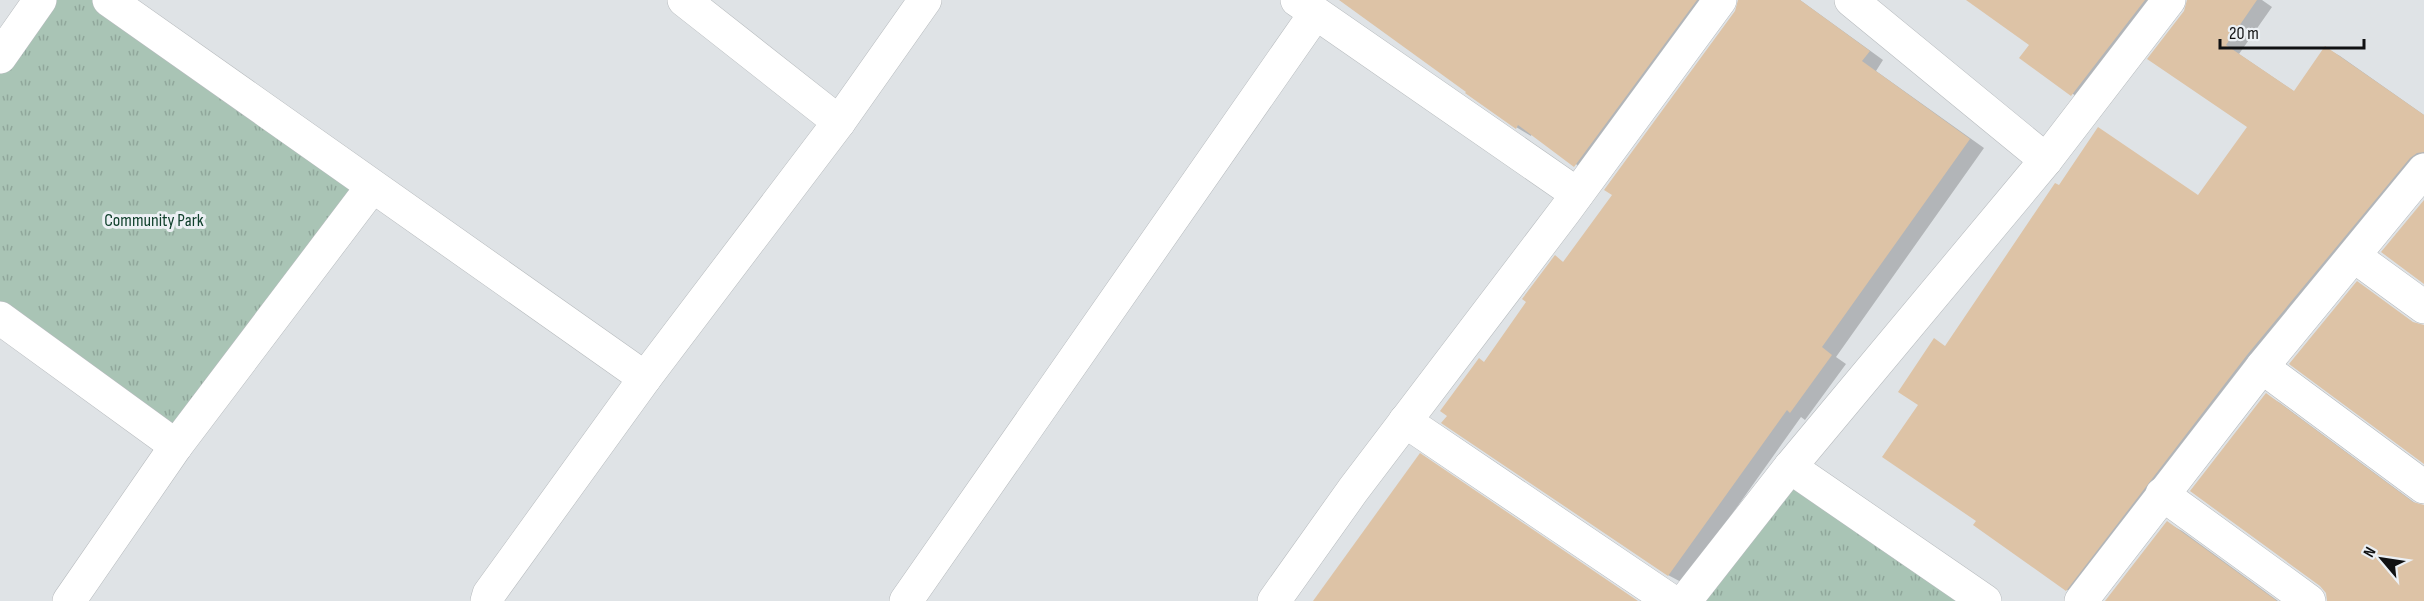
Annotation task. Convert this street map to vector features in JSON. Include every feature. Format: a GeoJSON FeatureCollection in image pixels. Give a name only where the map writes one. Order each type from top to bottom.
{"type":"FeatureCollection","features":[{"type":"Feature","properties":{"kind":"street"},"geometry":{"type":"LineString","coordinates":[[0,57],[40,0]]}},
{"type":"Feature","properties":{"kind":"street"},"geometry":{"type":"LineString","coordinates":[[109,0],[645,378]]}},
{"type":"Feature","properties":{"kind":"street"},"geometry":{"type":"LineString","coordinates":[[684,0],[838,122]]}},
{"type":"Feature","properties":{"kind":"street"},"geometry":{"type":"LineString","coordinates":[[487,601],[489,594],[645,378],[838,122],[925,0]]}},
{"type":"Feature","properties":{"kind":"street"},"geometry":{"type":"LineString","coordinates":[[1274,601],[1353,490],[1577,194],[1720,0]]}},
{"type":"Feature","properties":{"kind":"street"},"geometry":{"type":"LineString","coordinates":[[1851,0],[2046,159]]}},
{"type":"Feature","properties":{"kind":"street"},"geometry":{"type":"LineString","coordinates":[[1684,601],[1790,467],[2046,159],[2169,0]]}},
{"type":"Feature","properties":{"kind":"street"},"geometry":{"type":"LineString","coordinates":[[906,601],[1306,7],[1577,194]]}},
{"type":"Feature","properties":{"kind":"street"},"geometry":{"type":"LineString","coordinates":[[2081,601],[2262,367],[2424,170]]}},
{"type":"Feature","properties":{"kind":"street"},"geometry":{"type":"LineString","coordinates":[[69,601],[176,446],[372,187]]}},
{"type":"Feature","properties":{"kind":"street"},"geometry":{"type":"LineString","coordinates":[[2354,256],[2424,307]]}},
{"type":"Feature","properties":{"kind":"street"},"geometry":{"type":"LineString","coordinates":[[0,318],[176,446]]}},
{"type":"Feature","properties":{"kind":"street"},"geometry":{"type":"LineString","coordinates":[[2262,367],[2424,488]]}},
{"type":"Feature","properties":{"kind":"street"},"geometry":{"type":"LineString","coordinates":[[1405,421],[1671,601]]}},
{"type":"Feature","properties":{"kind":"street"},"geometry":{"type":"LineString","coordinates":[[1790,467],[1985,601]]}},
{"type":"Feature","properties":{"kind":"street"},"geometry":{"type":"LineString","coordinates":[[2162,494],[2309,601]]}},
{"type":"Feature","properties":{"kind":"green space","name":"Community Park"},"geometry":{"type":"Polygon","coordinates":[[[40,0],[109,0],[372,187],[176,446],[0,318],[0,57],[40,0]]]}},
{"type":"Feature","properties":{"kind":"green space"},"geometry":{"type":"Polygon","coordinates":[[[1790,468],[1981,601],[1691,601],[1790,468]]]}},
{"type":"Feature","properties":{"kind":"building"},"geometry":{"type":"Polygon","coordinates":[[[1339,0],[1697,0],[1574,167],[1518,125],[1516,129],[1465,93],[1339,0]]]}},
{"type":"Feature","properties":{"kind":"building"},"geometry":{"type":"Polygon","coordinates":[[[1738,0],[1800,0],[1870,51],[1862,61],[1970,139],[1822,347],[1832,355],[1790,413],[1787,410],[1668,576],[1441,423],[1447,416],[1440,411],[1479,358],[1484,362],[1526,302],[1522,299],[1555,255],[1563,262],[1612,195],[1604,190],[1735,11],[1738,0]]]}},
{"type":"Feature","properties":{"kind":"building"},"geometry":{"type":"Polygon","coordinates":[[[1966,0],[2145,0],[2071,96],[2019,58],[2029,45],[1966,0]]]}},
{"type":"Feature","properties":{"kind":"building"},"geometry":{"type":"Polygon","coordinates":[[[2187,0],[2257,0],[2226,45],[2294,91],[2325,46],[2424,115],[2424,152],[2417,153],[2410,158],[2247,355],[2066,591],[1973,525],[1976,521],[1882,457],[1918,405],[1898,392],[1934,338],[1945,346],[2055,183],[2059,185],[2098,127],[2198,195],[2247,127],[2147,59],[2184,11],[2187,0]]]}},
{"type":"Feature","properties":{"kind":"building"},"geometry":{"type":"Polygon","coordinates":[[[2424,200],[2424,284],[2381,252],[2424,200]]]}},
{"type":"Feature","properties":{"kind":"building"},"geometry":{"type":"Polygon","coordinates":[[[2357,281],[2413,322],[2424,325],[2424,464],[2289,364],[2357,281]]]}},
{"type":"Feature","properties":{"kind":"building"},"geometry":{"type":"Polygon","coordinates":[[[2266,393],[2413,502],[2424,505],[2424,601],[2327,601],[2326,593],[2320,586],[2190,491],[2266,393]]]}},
{"type":"Feature","properties":{"kind":"building"},"geometry":{"type":"Polygon","coordinates":[[[1420,453],[1638,601],[1313,601],[1420,453]]]}},
{"type":"Feature","properties":{"kind":"building"},"geometry":{"type":"Polygon","coordinates":[[[2167,521],[2277,601],[2105,601],[2167,521]]]}}]}
